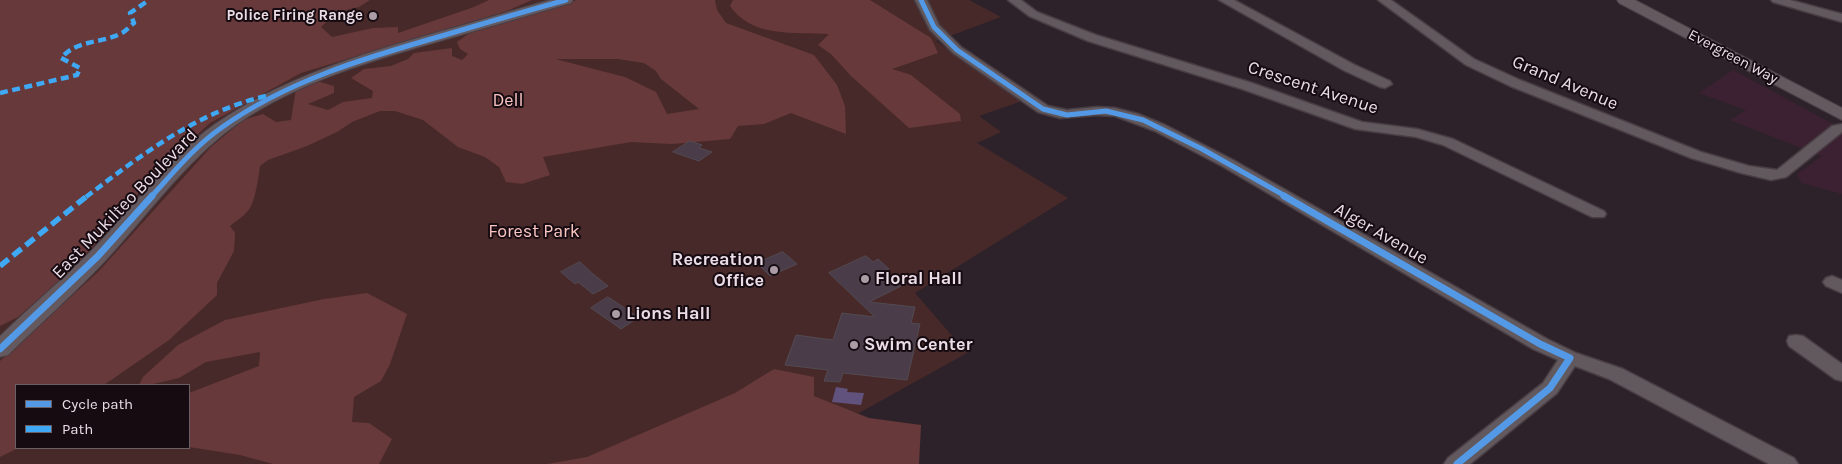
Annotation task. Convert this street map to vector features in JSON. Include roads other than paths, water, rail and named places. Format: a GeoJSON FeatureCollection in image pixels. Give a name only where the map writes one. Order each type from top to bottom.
{"type":"FeatureCollection","features":[{"type":"Feature","properties":{"kind":"main road","name":"East Mukilteo Boulevard"},"geometry":{"type":"LineString","coordinates":[[0,349],[98,256],[195,149],[213,133],[241,113],[276,94],[335,68],[566,0]]}},
{"type":"Feature","properties":{"kind":"main road","name":"Evergreen Way"},"geometry":{"type":"LineString","coordinates":[[1624,0],[1842,115]]}},
{"type":"Feature","properties":{"kind":"street"},"geometry":{"type":"LineString","coordinates":[[921,0],[934,27],[957,50],[1055,115],[1071,116],[1091,111],[1108,111],[1135,118],[1177,136]]}},
{"type":"Feature","properties":{"kind":"street","name":"Crescent Avenue"},"geometry":{"type":"LineString","coordinates":[[1014,0],[1033,14],[1092,38],[1248,86],[1360,126],[1417,133],[1448,142],[1598,214]]}},
{"type":"Feature","properties":{"kind":"street"},"geometry":{"type":"LineString","coordinates":[[1225,0],[1350,68],[1385,84]]}},
{"type":"Feature","properties":{"kind":"street","name":"Grand Avenue"},"geometry":{"type":"LineString","coordinates":[[1384,0],[1470,62],[1494,74],[1669,146],[1746,170],[1771,175],[1781,174],[1837,129],[1842,128]]}},
{"type":"Feature","properties":{"kind":"street"},"geometry":{"type":"LineString","coordinates":[[1777,0],[1842,18]]}},
{"type":"Feature","properties":{"kind":"street","name":"Alger Avenue"},"geometry":{"type":"LineString","coordinates":[[1177,136],[1540,344],[1570,358],[1592,364],[1616,374],[1788,464]]}},
{"type":"Feature","properties":{"kind":"street"},"geometry":{"type":"LineString","coordinates":[[1796,341],[1842,374]]}},
{"type":"Feature","properties":{"kind":"street"},"geometry":{"type":"LineString","coordinates":[[1456,464],[1550,388],[1570,358]]}},
{"type":"Feature","properties":{"kind":"place","name":"Police Firing Range"},"geometry":{"type":"Point","coordinates":[373,16]}},
{"type":"Feature","properties":{"kind":"place","name":"Recreation Office"},"geometry":{"type":"Point","coordinates":[774,270]}},
{"type":"Feature","properties":{"kind":"place","name":"Floral Hall"},"geometry":{"type":"Point","coordinates":[865,279]}},
{"type":"Feature","properties":{"kind":"place","name":"Lions Hall"},"geometry":{"type":"Point","coordinates":[616,314]}},
{"type":"Feature","properties":{"kind":"place","name":"Swim Center"},"geometry":{"type":"Point","coordinates":[854,345]}},
{"type":"Feature","properties":{"kind":"park label","name":"Dell"},"geometry":{"type":"Point","coordinates":[508,101]}},
{"type":"Feature","properties":{"kind":"park label","name":"Forest Park"},"geometry":{"type":"Point","coordinates":[534,232]}}]}
